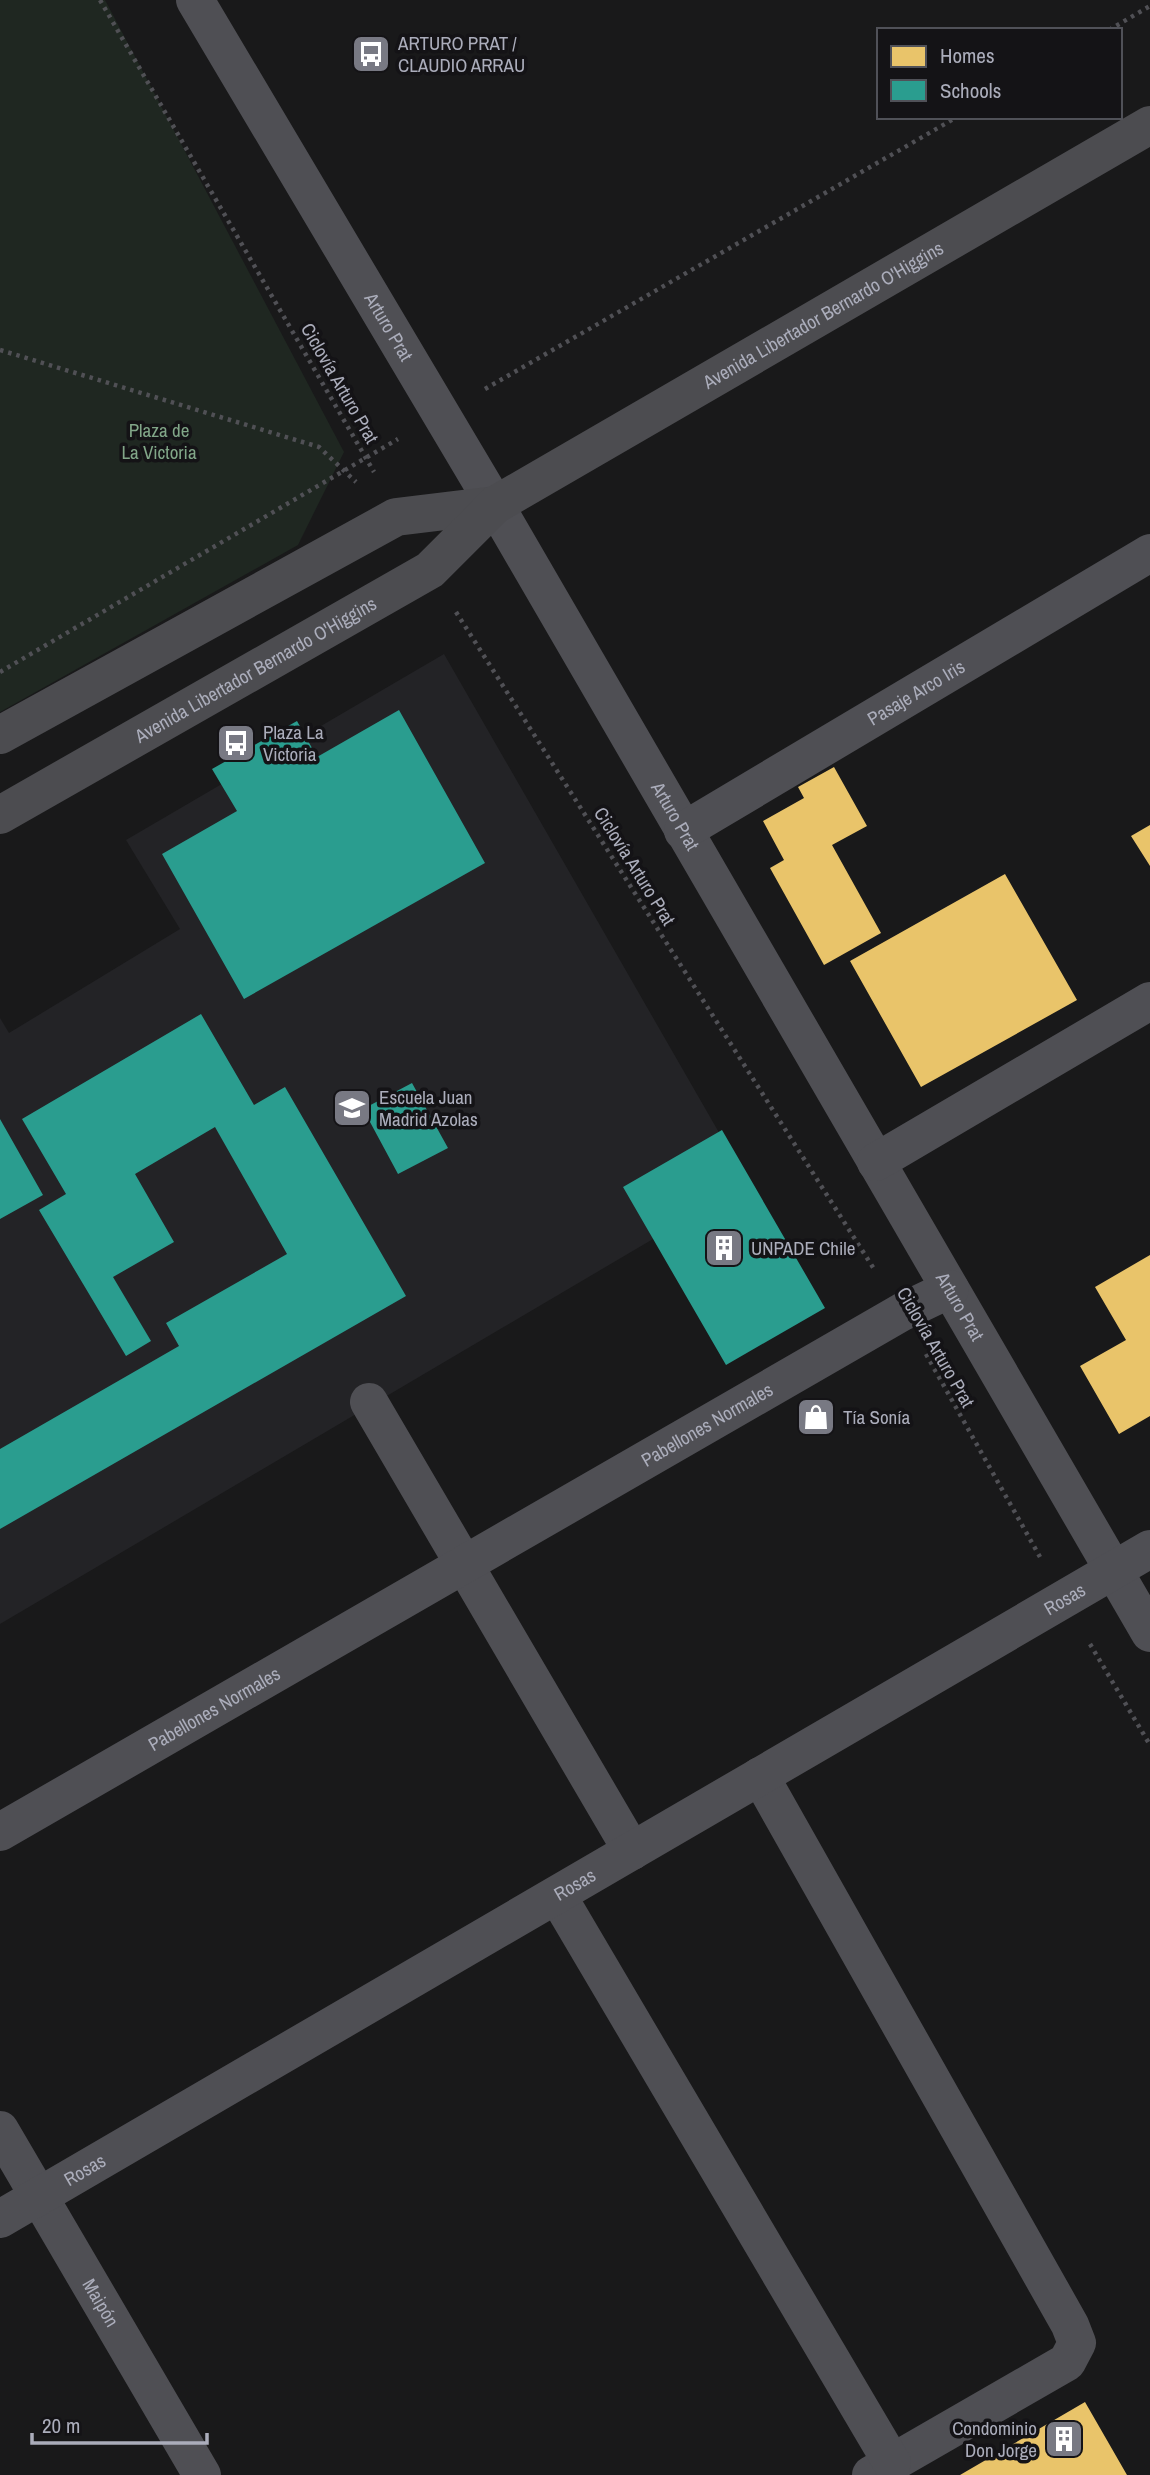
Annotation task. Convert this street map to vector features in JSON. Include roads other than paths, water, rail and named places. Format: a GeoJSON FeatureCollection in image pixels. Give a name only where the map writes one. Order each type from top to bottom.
{"type":"FeatureCollection","features":[{"type":"Feature","properties":{"kind":"main road","name":"Avenida Libertador Bernardo O'Higgins"},"geometry":{"type":"LineString","coordinates":[[0,815],[430,570],[495,505],[1150,125]]}},
{"type":"Feature","properties":{"kind":"main road","name":"Avenida Libertador Bernardo O'Higgins"},"geometry":{"type":"LineString","coordinates":[[0,735],[396,517],[495,505]]}},
{"type":"Feature","properties":{"kind":"street","name":"Arturo Prat"},"geometry":{"type":"LineString","coordinates":[[195,0],[495,505],[1150,1633]]}},
{"type":"Feature","properties":{"kind":"street","name":"Pasaje Arco Iris"},"geometry":{"type":"LineString","coordinates":[[683,831],[1150,553]]}},
{"type":"Feature","properties":{"kind":"street"},"geometry":{"type":"LineString","coordinates":[[876,1162],[1150,1001]]}},
{"type":"Feature","properties":{"kind":"street","name":"Pabellones Normales"},"geometry":{"type":"LineString","coordinates":[[0,1832],[902,1312],[950,1289]]}},
{"type":"Feature","properties":{"kind":"street"},"geometry":{"type":"LineString","coordinates":[[369,1402],[632,1851]]}},
{"type":"Feature","properties":{"kind":"street","name":"Rosas"},"geometry":{"type":"LineString","coordinates":[[0,2219],[1150,1549]]}},
{"type":"Feature","properties":{"kind":"street"},"geometry":{"type":"LineString","coordinates":[[557,1895],[882,2469],[1067,2362],[1077,2343],[1070,2325],[760,1776]]}},
{"type":"Feature","properties":{"kind":"street","name":"Maipón"},"geometry":{"type":"LineString","coordinates":[[0,2130],[202,2475]]}},
{"type":"Feature","properties":{"kind":"place","name":"ARTURO PRAT / CLAUDIO ARRAU"},"geometry":{"type":"Point","coordinates":[371,54]}},
{"type":"Feature","properties":{"kind":"place","name":"Plaza La Victoria"},"geometry":{"type":"Point","coordinates":[236,743]}},
{"type":"Feature","properties":{"kind":"place","name":"Escuela Juan Madrid Azolas"},"geometry":{"type":"Point","coordinates":[352,1108]}},
{"type":"Feature","properties":{"kind":"place","name":"UNPADE Chile"},"geometry":{"type":"Point","coordinates":[724,1248]}},
{"type":"Feature","properties":{"kind":"place","name":"Tía Sonía"},"geometry":{"type":"Point","coordinates":[816,1417]}},
{"type":"Feature","properties":{"kind":"place","name":"Condominio Don Jorge"},"geometry":{"type":"Point","coordinates":[1064,2439]}},
{"type":"Feature","properties":{"kind":"park label","name":"Plaza de La Victoria"},"geometry":{"type":"Point","coordinates":[159,441]}}]}
